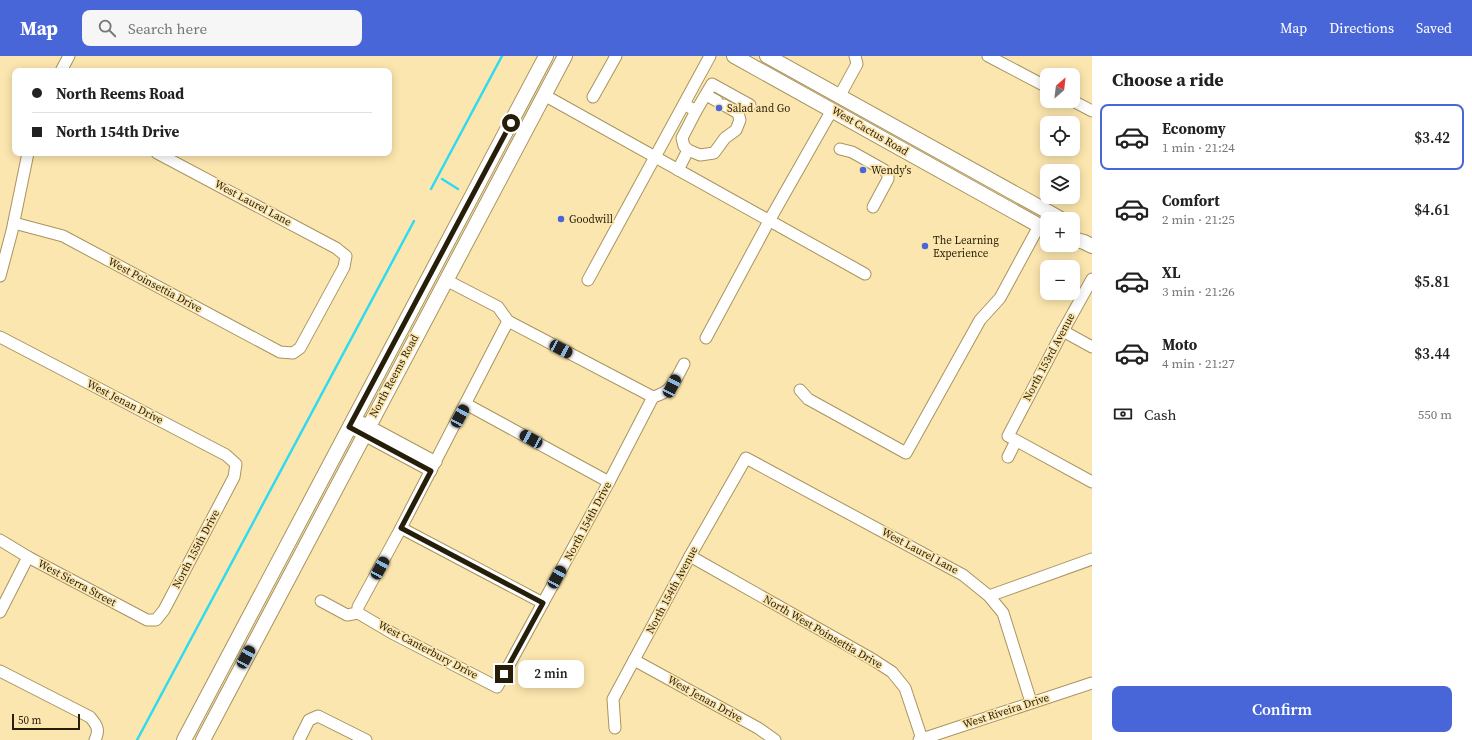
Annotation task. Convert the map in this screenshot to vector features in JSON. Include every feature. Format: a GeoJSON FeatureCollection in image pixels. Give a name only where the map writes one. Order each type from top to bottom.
{"type":"FeatureCollection","features":[{"type":"Feature","properties":{"kind":"main road","name":"North Reems Road"},"geometry":{"type":"LineString","coordinates":[[184,740],[546,56]]}},
{"type":"Feature","properties":{"kind":"main road","name":"North Reems Road"},"geometry":{"type":"LineString","coordinates":[[203,740],[565,56]]}},
{"type":"Feature","properties":{"kind":"main road","name":"West Cactus Road"},"geometry":{"type":"LineString","coordinates":[[734,56],[1040,226]]}},
{"type":"Feature","properties":{"kind":"main road","name":"West Cactus Road"},"geometry":{"type":"LineString","coordinates":[[767,56],[1048,212]]}},
{"type":"Feature","properties":{"kind":"main road"},"geometry":{"type":"LineString","coordinates":[[832,110],[845,100]]}},
{"type":"Feature","properties":{"kind":"main road"},"geometry":{"type":"LineString","coordinates":[[926,164],[934,160],[940,160],[987,185],[1001,186]]}},
{"type":"Feature","properties":{"kind":"main road"},"geometry":{"type":"LineString","coordinates":[[462,215],[476,223]]}},
{"type":"Feature","properties":{"kind":"street"},"geometry":{"type":"LineString","coordinates":[[593,97],[616,56]]}},
{"type":"Feature","properties":{"kind":"street"},"geometry":{"type":"LineString","coordinates":[[588,280],[710,56]]}},
{"type":"Feature","properties":{"kind":"street"},"geometry":{"type":"LineString","coordinates":[[845,100],[857,64],[855,56]]}},
{"type":"Feature","properties":{"kind":"street"},"geometry":{"type":"LineString","coordinates":[[988,56],[1040,83]]}},
{"type":"Feature","properties":{"kind":"street"},"geometry":{"type":"LineString","coordinates":[[62,68],[65,57]]}},
{"type":"Feature","properties":{"kind":"street"},"geometry":{"type":"LineString","coordinates":[[706,95],[738,113],[740,117],[738,125],[732,134],[725,138],[714,153],[700,155],[688,150],[684,146],[682,138],[712,84],[750,105]]}},
{"type":"Feature","properties":{"kind":"street"},"geometry":{"type":"LineString","coordinates":[[544,95],[864,274]]}},
{"type":"Feature","properties":{"kind":"street"},"geometry":{"type":"LineString","coordinates":[[684,104],[696,111]]}},
{"type":"Feature","properties":{"kind":"street"},"geometry":{"type":"LineString","coordinates":[[1080,105],[1092,111]]}},
{"type":"Feature","properties":{"kind":"street"},"geometry":{"type":"LineString","coordinates":[[706,338],[769,221],[832,110]]}},
{"type":"Feature","properties":{"kind":"street"},"geometry":{"type":"LineString","coordinates":[[840,149],[852,152],[884,170],[888,174],[888,179],[873,207]]}},
{"type":"Feature","properties":{"kind":"street"},"geometry":{"type":"LineString","coordinates":[[678,170],[688,150]]}},
{"type":"Feature","properties":{"kind":"street"},"geometry":{"type":"LineString","coordinates":[[0,276],[14,223],[27,156]]}},
{"type":"Feature","properties":{"kind":"street","name":"West Laurel Lane"},"geometry":{"type":"LineString","coordinates":[[163,156],[336,248],[346,256],[344,267],[300,348],[293,353]]}},
{"type":"Feature","properties":{"kind":"street","name":"West Poinsettia Drive"},"geometry":{"type":"LineString","coordinates":[[14,223],[63,236],[280,352],[293,353]]}},
{"type":"Feature","properties":{"kind":"street"},"geometry":{"type":"LineString","coordinates":[[800,390],[808,399],[906,453],[980,320],[1000,298],[1040,233]]}},
{"type":"Feature","properties":{"kind":"street","name":"North 153rd Avenue"},"geometry":{"type":"LineString","coordinates":[[1008,456],[1012,438],[1063,331],[1092,279]]}},
{"type":"Feature","properties":{"kind":"street"},"geometry":{"type":"LineString","coordinates":[[446,280],[498,307],[508,321],[653,397],[662,394],[672,386],[684,364]]}},
{"type":"Feature","properties":{"kind":"street"},"geometry":{"type":"LineString","coordinates":[[321,601],[347,614],[358,613],[358,607],[401,528],[508,321]]}},
{"type":"Feature","properties":{"kind":"street"},"geometry":{"type":"LineString","coordinates":[[1063,331],[1092,347]]}},
{"type":"Feature","properties":{"kind":"street","name":"West Jenan Drive"},"geometry":{"type":"LineString","coordinates":[[0,337],[226,454],[236,464],[234,477]]}},
{"type":"Feature","properties":{"kind":"street","name":"North 154th Drive"},"geometry":{"type":"LineString","coordinates":[[497,687],[609,482],[653,397]]}},
{"type":"Feature","properties":{"kind":"street"},"geometry":{"type":"LineString","coordinates":[[466,404],[609,482]]}},
{"type":"Feature","properties":{"kind":"street"},"geometry":{"type":"LineString","coordinates":[[351,423],[433,466]]}},
{"type":"Feature","properties":{"kind":"street"},"geometry":{"type":"LineString","coordinates":[[1012,438],[1092,482]]}},
{"type":"Feature","properties":{"kind":"street","name":"West Laurel Lane"},"geometry":{"type":"LineString","coordinates":[[746,458],[963,575],[988,596],[1003,613],[1032,702]]}},
{"type":"Feature","properties":{"kind":"street","name":"North 154th Avenue"},"geometry":{"type":"LineString","coordinates":[[615,728],[613,698],[690,556],[746,458]]}},
{"type":"Feature","properties":{"kind":"street","name":"North 155th Drive"},"geometry":{"type":"LineString","coordinates":[[156,620],[164,610],[234,477]]}},
{"type":"Feature","properties":{"kind":"street"},"geometry":{"type":"LineString","coordinates":[[401,528],[543,603]]}},
{"type":"Feature","properties":{"kind":"street","name":"West Sierra Street"},"geometry":{"type":"LineString","coordinates":[[0,540],[28,557],[147,620],[156,620]]}},
{"type":"Feature","properties":{"kind":"street","name":"North West Poinsettia Drive"},"geometry":{"type":"LineString","coordinates":[[690,556],[872,659],[892,672],[904,688],[921,740]]}},
{"type":"Feature","properties":{"kind":"street"},"geometry":{"type":"LineString","coordinates":[[0,612],[28,557]]}},
{"type":"Feature","properties":{"kind":"street"},"geometry":{"type":"LineString","coordinates":[[988,596],[1092,559]]}},
{"type":"Feature","properties":{"kind":"street","name":"West Canterbury Drive"},"geometry":{"type":"LineString","coordinates":[[358,613],[392,633],[497,687]]}},
{"type":"Feature","properties":{"kind":"street","name":"West Jenan Drive"},"geometry":{"type":"LineString","coordinates":[[634,660],[758,728],[775,740]]}},
{"type":"Feature","properties":{"kind":"street"},"geometry":{"type":"LineString","coordinates":[[0,671],[90,717],[97,724],[98,734],[95,740]]}},
{"type":"Feature","properties":{"kind":"street","name":"West Riveira Drive"},"geometry":{"type":"LineString","coordinates":[[921,740],[1092,683]]}},
{"type":"Feature","properties":{"kind":"street"},"geometry":{"type":"LineString","coordinates":[[299,740],[309,720],[318,716],[366,740]]}},
{"type":"Feature","properties":{"kind":"waterway"},"geometry":{"type":"LineString","coordinates":[[431,189],[502,56]]}},
{"type":"Feature","properties":{"kind":"waterway"},"geometry":{"type":"LineString","coordinates":[[442,179],[458,189]]}},
{"type":"Feature","properties":{"kind":"waterway"},"geometry":{"type":"LineString","coordinates":[[137,740],[414,221]]}},
{"type":"Feature","properties":{"kind":"place","name":"Salad and Go"},"geometry":{"type":"Point","coordinates":[719,108]}},
{"type":"Feature","properties":{"kind":"place","name":"Wendy's"},"geometry":{"type":"Point","coordinates":[863,170]}},
{"type":"Feature","properties":{"kind":"place","name":"Goodwill"},"geometry":{"type":"Point","coordinates":[561,219]}},
{"type":"Feature","properties":{"kind":"place","name":"The Learning Experience"},"geometry":{"type":"Point","coordinates":[925,246]}},
{"type":"Feature","properties":{"kind":"route"},"geometry":{"type":"LineString","coordinates":[[504,674],[543,603],[401,528],[431,471],[349,427],[511,123]]}}]}
